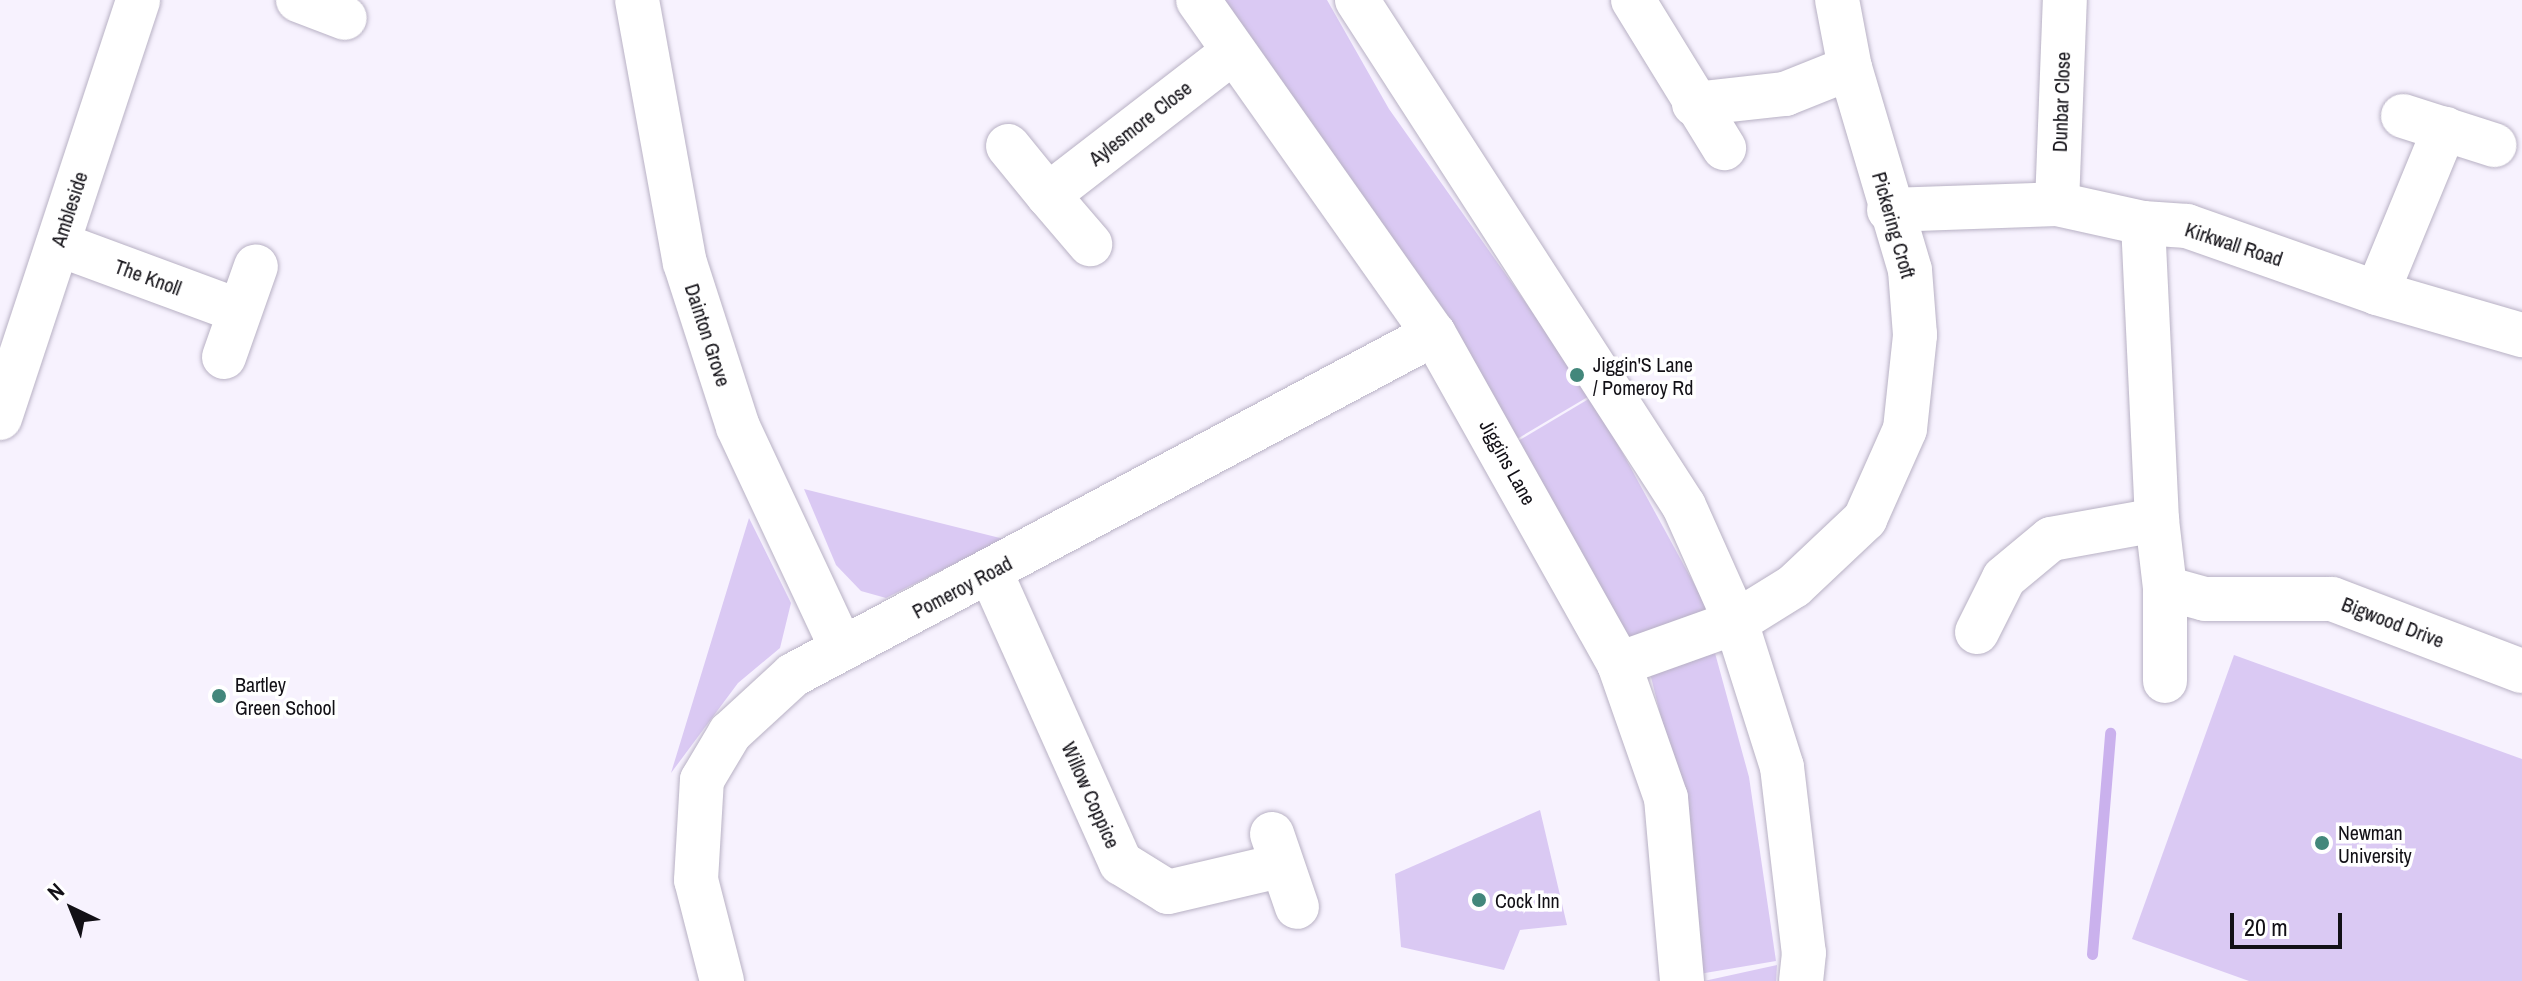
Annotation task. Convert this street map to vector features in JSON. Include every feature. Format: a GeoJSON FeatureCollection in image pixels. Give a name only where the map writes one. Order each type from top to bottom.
{"type":"FeatureCollection","features":[{"type":"Feature","properties":{"kind":"street","name":"Ambleside"},"geometry":{"type":"LineString","coordinates":[[0,418],[138,0]]}},
{"type":"Feature","properties":{"kind":"street"},"geometry":{"type":"LineString","coordinates":[[298,0],[345,18]]}},
{"type":"Feature","properties":{"kind":"street","name":"Dainton Grove"},"geometry":{"type":"LineString","coordinates":[[637,0],[685,263],[738,427],[842,649]]}},
{"type":"Feature","properties":{"kind":"street","name":"Jiggins Lane"},"geometry":{"type":"LineString","coordinates":[[1198,0],[1434,334],[1619,664],[1666,798],[1682,981]]}},
{"type":"Feature","properties":{"kind":"street"},"geometry":{"type":"LineString","coordinates":[[1357,0],[1684,506],[1736,622],[1782,767],[1804,953],[1801,981]]}},
{"type":"Feature","properties":{"kind":"street"},"geometry":{"type":"LineString","coordinates":[[1633,0],[1694,104],[1724,148]]}},
{"type":"Feature","properties":{"kind":"street","name":"Pickering Croft"},"geometry":{"type":"LineString","coordinates":[[1619,664],[1736,622],[1794,586],[1865,519],[1905,429],[1915,335],[1910,270],[1889,210],[1850,68],[1837,0]]}},
{"type":"Feature","properties":{"kind":"street","name":"Dunbar Close"},"geometry":{"type":"LineString","coordinates":[[2057,204],[2065,0]]}},
{"type":"Feature","properties":{"kind":"street","name":"Aylesmore Close"},"geometry":{"type":"LineString","coordinates":[[1048,195],[1233,52]]}},
{"type":"Feature","properties":{"kind":"street"},"geometry":{"type":"LineString","coordinates":[[1694,104],[1785,94],[1850,68]]}},
{"type":"Feature","properties":{"kind":"street"},"geometry":{"type":"LineString","coordinates":[[2403,116],[2494,145]]}},
{"type":"Feature","properties":{"kind":"street"},"geometry":{"type":"LineString","coordinates":[[2377,293],[2445,128]]}},
{"type":"Feature","properties":{"kind":"street"},"geometry":{"type":"LineString","coordinates":[[1008,146],[1090,244]]}},
{"type":"Feature","properties":{"kind":"street","name":"Kirkwall Road"},"geometry":{"type":"LineString","coordinates":[[1889,210],[2057,204],[2143,223],[2187,226],[2377,293],[2522,335]]}},
{"type":"Feature","properties":{"kind":"street"},"geometry":{"type":"LineString","coordinates":[[2143,223],[2157,520],[2165,588],[2165,681]]}},
{"type":"Feature","properties":{"kind":"street","name":"The Knoll"},"geometry":{"type":"LineString","coordinates":[[58,244],[239,311]]}},
{"type":"Feature","properties":{"kind":"street"},"geometry":{"type":"LineString","coordinates":[[224,357],[256,266]]}},
{"type":"Feature","properties":{"kind":"street","name":"Pomeroy Road"},"geometry":{"type":"LineString","coordinates":[[722,981],[696,880],[702,780],[730,733],[793,675],[991,573],[1434,334]]}},
{"type":"Feature","properties":{"kind":"street"},"geometry":{"type":"LineString","coordinates":[[1977,632],[2004,578],[2051,539],[2157,520]]}},
{"type":"Feature","properties":{"kind":"street","name":"Willow Coppice"},"geometry":{"type":"LineString","coordinates":[[991,573],[1121,863],[1168,892],[1275,850],[1297,907]]}},
{"type":"Feature","properties":{"kind":"street","name":"Bigwood Drive"},"geometry":{"type":"LineString","coordinates":[[2165,588],[2205,599],[2332,599],[2522,671]]}},
{"type":"Feature","properties":{"kind":"shaded area"},"geometry":{"type":"Polygon","coordinates":[[[1218,0],[1327,0],[1389,109],[1591,395],[1517,439],[1218,0]]]}},
{"type":"Feature","properties":{"kind":"shaded area"},"geometry":{"type":"Polygon","coordinates":[[[1592,397],[1715,622],[1625,650],[1518,441],[1592,397]]]}},
{"type":"Feature","properties":{"kind":"shaded area"},"geometry":{"type":"Polygon","coordinates":[[[804,489],[1004,539],[886,598],[861,591],[836,565],[804,489]]]}},
{"type":"Feature","properties":{"kind":"shaded area"},"geometry":{"type":"Polygon","coordinates":[[[749,518],[791,603],[780,648],[738,683],[671,773],[749,518]]]}},
{"type":"Feature","properties":{"kind":"shaded area"},"geometry":{"type":"Polygon","coordinates":[[[1715,653],[1749,777],[1776,961],[1699,974],[1683,806],[1650,673],[1715,653]]]}},
{"type":"Feature","properties":{"kind":"shaded area","name":"Newman University"},"geometry":{"type":"Polygon","coordinates":[[[2234,655],[2522,759],[2522,981],[2249,981],[2132,939],[2234,655]]]}},
{"type":"Feature","properties":{"kind":"shaded area","name":"Cock Inn"},"geometry":{"type":"Polygon","coordinates":[[[1540,810],[1567,925],[1520,930],[1504,970],[1401,947],[1395,874],[1540,810]]]}},
{"type":"Feature","properties":{"kind":"shaded area"},"geometry":{"type":"Polygon","coordinates":[[[1777,965],[1776,981],[1704,981],[1777,965]]]}},
{"type":"Feature","properties":{"kind":"waterway"},"geometry":{"type":"LineString","coordinates":[[2092,954],[2110,733]]}},
{"type":"Feature","properties":{"kind":"place","name":"Jiggin'S Lane / Pomeroy Rd"},"geometry":{"type":"Point","coordinates":[1577,375]}},
{"type":"Feature","properties":{"kind":"place","name":"Bartley Green School"},"geometry":{"type":"Point","coordinates":[219,696]}},
{"type":"Feature","properties":{"kind":"place","name":"Newman University"},"geometry":{"type":"Point","coordinates":[2322,843]}},
{"type":"Feature","properties":{"kind":"place","name":"Cock Inn"},"geometry":{"type":"Point","coordinates":[1479,900]}}]}
